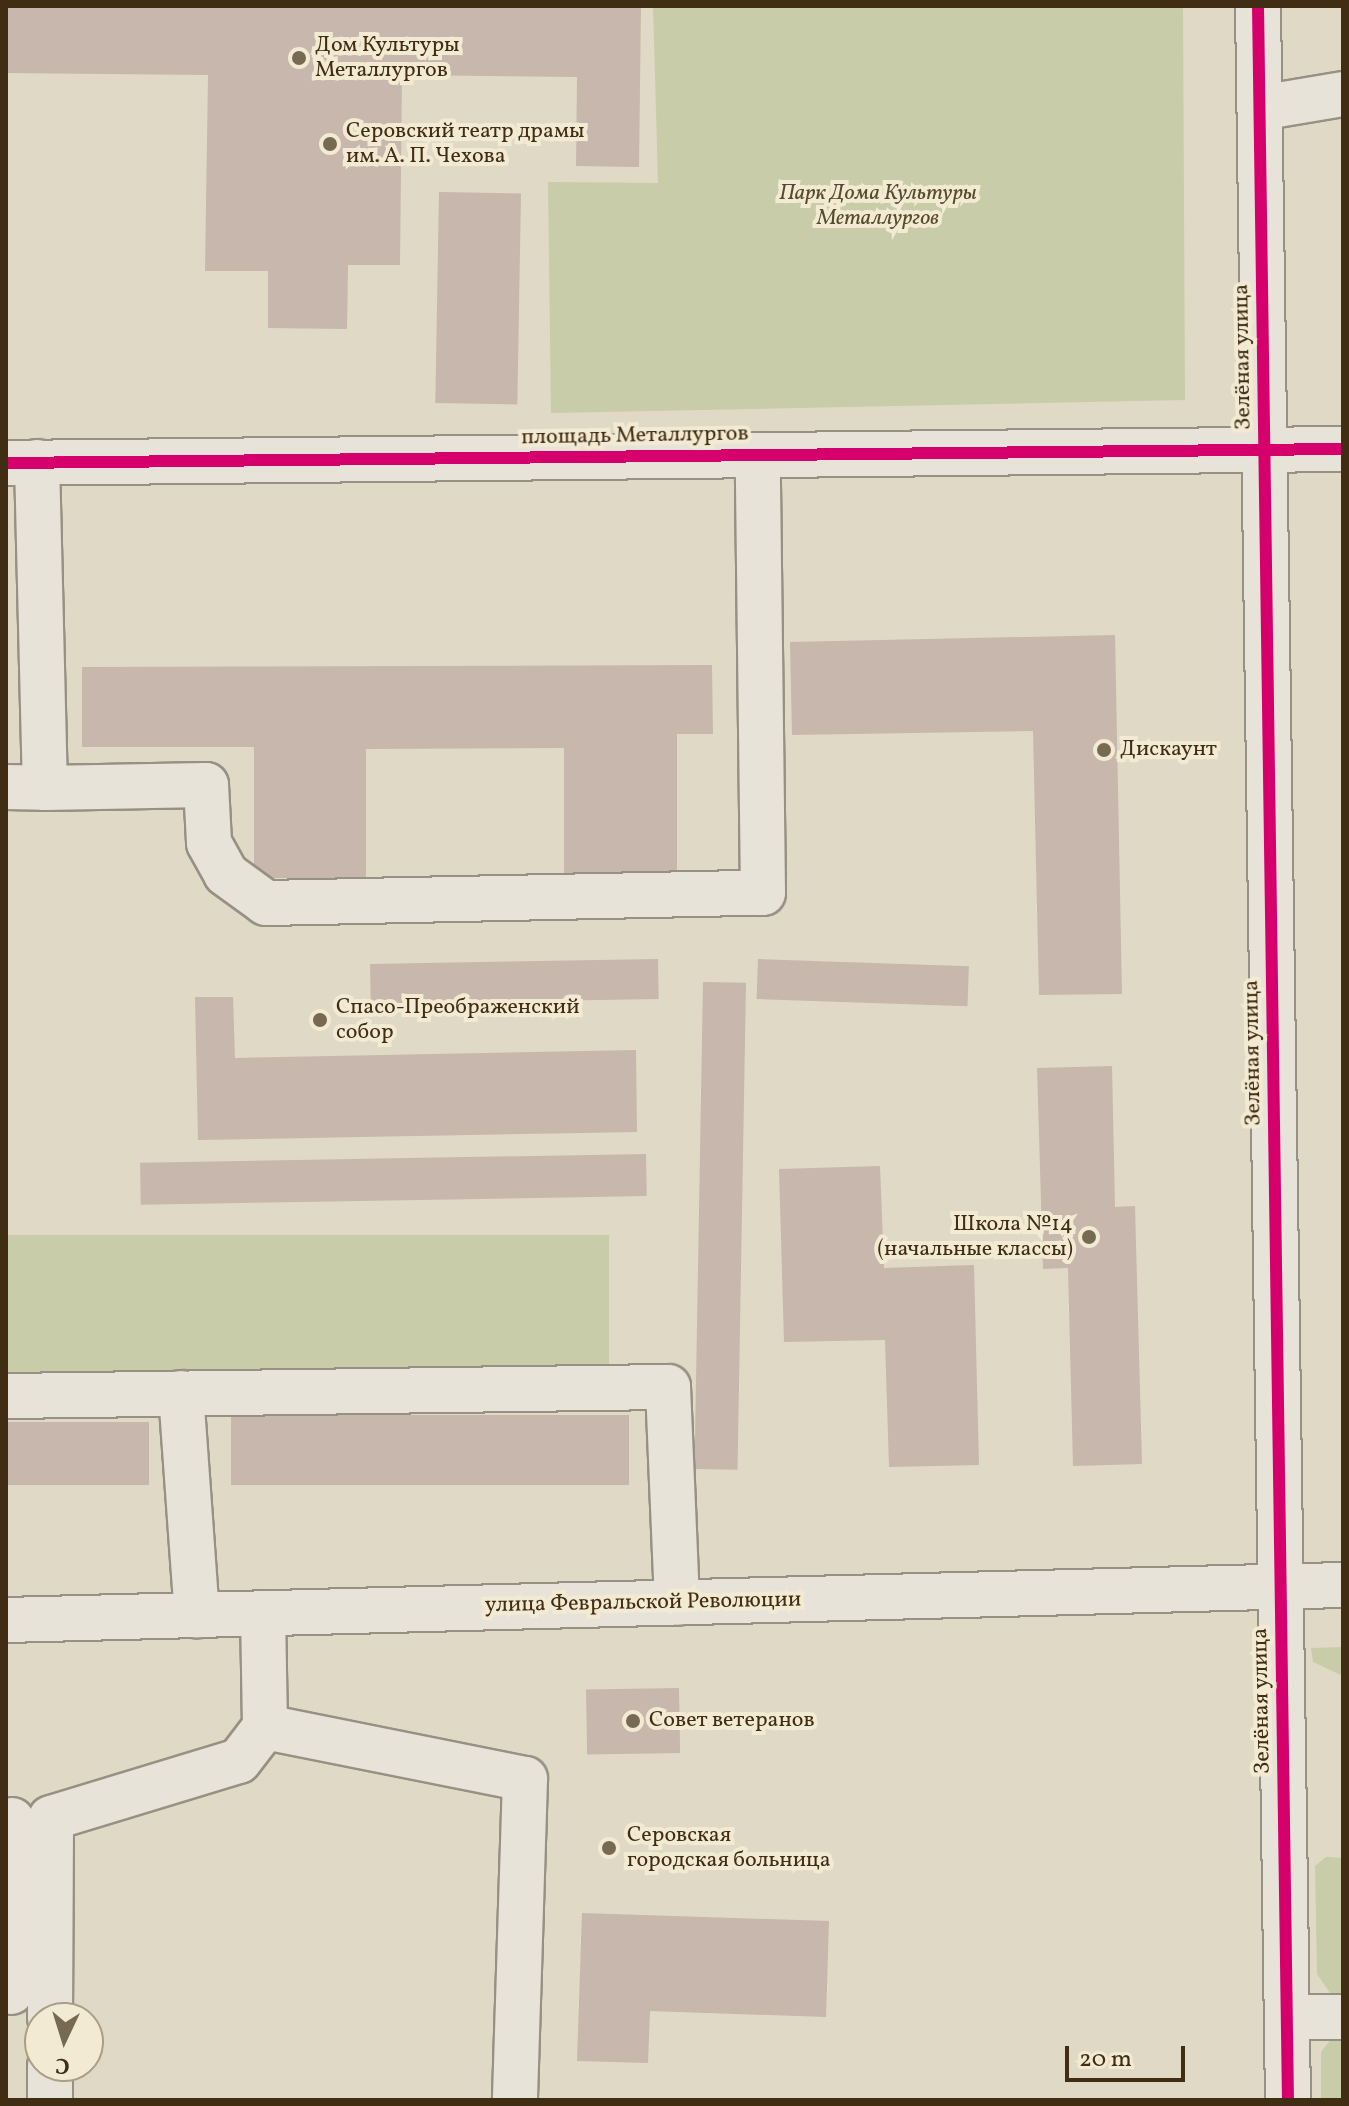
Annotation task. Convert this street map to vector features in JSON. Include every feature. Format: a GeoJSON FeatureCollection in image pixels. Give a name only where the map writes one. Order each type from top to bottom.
{"type":"FeatureCollection","features":[{"type":"Feature","properties":{"kind":"street","name":"Зелёная улица"},"geometry":{"type":"LineString","coordinates":[[1258,6],[1288,2100]]}},
{"type":"Feature","properties":{"kind":"street"},"geometry":{"type":"LineString","coordinates":[[1260,108],[1343,94]]}},
{"type":"Feature","properties":{"kind":"street","name":"площадь Металлургов"},"geometry":{"type":"LineString","coordinates":[[21,462],[1343,449]]}},
{"type":"Feature","properties":{"kind":"street"},"geometry":{"type":"LineString","coordinates":[[21,462],[25,788],[206,785],[209,843],[226,874],[266,903],[763,893],[758,455]]}},
{"type":"Feature","properties":{"kind":"street"},"geometry":{"type":"LineString","coordinates":[[6,1396],[668,1387],[677,1603]]}},
{"type":"Feature","properties":{"kind":"street"},"geometry":{"type":"LineString","coordinates":[[181,1393],[197,1615]]}},
{"type":"Feature","properties":{"kind":"street","name":"улица Февральской Революции"},"geometry":{"type":"LineString","coordinates":[[6,1620],[1343,1585]]}},
{"type":"Feature","properties":{"kind":"street"},"geometry":{"type":"LineString","coordinates":[[23,1819],[239,1761],[265,1727],[263,1613]]}},
{"type":"Feature","properties":{"kind":"street"},"geometry":{"type":"LineString","coordinates":[[265,1727],[525,1779],[515,2100]]}},
{"type":"Feature","properties":{"kind":"street"},"geometry":{"type":"LineString","coordinates":[[11,1992],[23,1819]]}},
{"type":"Feature","properties":{"kind":"street"},"geometry":{"type":"LineString","coordinates":[[23,1819],[48,2002]]}},
{"type":"Feature","properties":{"kind":"street"},"geometry":{"type":"LineString","coordinates":[[1287,2017],[1343,2017]]}},
{"type":"Feature","properties":{"kind":"green space","name":"Парк Дома Культуры Металлургов"},"geometry":{"type":"Polygon","coordinates":[[[653,6],[1183,6],[1185,400],[551,413],[548,182],[658,183],[653,6]]]}},
{"type":"Feature","properties":{"kind":"green space"},"geometry":{"type":"Polygon","coordinates":[[[6,1235],[609,1235],[609,1381],[6,1381],[6,1235]]]}},
{"type":"Feature","properties":{"kind":"green space"},"geometry":{"type":"Polygon","coordinates":[[[1343,1647],[1343,1676],[1313,1662],[1311,1648],[1343,1647]]]}},
{"type":"Feature","properties":{"kind":"green space"},"geometry":{"type":"Polygon","coordinates":[[[1326,1857],[1343,1858],[1343,2012],[1317,1974],[1315,1866],[1326,1857]]]}},
{"type":"Feature","properties":{"kind":"green space"},"geometry":{"type":"Polygon","coordinates":[[[1343,2024],[1343,2100],[1321,2100],[1321,2052],[1343,2024]]]}},
{"type":"Feature","properties":{"kind":"building"},"geometry":{"type":"Polygon","coordinates":[[[6,6],[641,6],[639,167],[576,166],[577,77],[402,75],[400,265],[348,265],[347,329],[268,328],[268,271],[205,271],[208,75],[6,73],[6,6]]]}},
{"type":"Feature","properties":{"kind":"building"},"geometry":{"type":"Polygon","coordinates":[[[439,192],[521,193],[517,404],[435,403],[439,192]]]}},
{"type":"Feature","properties":{"kind":"building"},"geometry":{"type":"Polygon","coordinates":[[[1115,635],[1122,994],[1039,995],[1033,731],[792,735],[790,642],[1115,635]]]}},
{"type":"Feature","properties":{"kind":"building"},"geometry":{"type":"Polygon","coordinates":[[[712,665],[713,734],[677,734],[677,874],[564,875],[564,748],[366,749],[366,878],[254,878],[254,747],[82,747],[82,667],[712,665]]]}},
{"type":"Feature","properties":{"kind":"building"},"geometry":{"type":"Polygon","coordinates":[[[658,959],[659,999],[371,1004],[370,964],[658,959]]]}},
{"type":"Feature","properties":{"kind":"building"},"geometry":{"type":"Polygon","coordinates":[[[758,959],[969,966],[967,1006],[757,999],[758,959]]]}},
{"type":"Feature","properties":{"kind":"building"},"geometry":{"type":"Polygon","coordinates":[[[703,982],[746,983],[737,1470],[695,1469],[703,982]]]}},
{"type":"Feature","properties":{"kind":"building"},"geometry":{"type":"Polygon","coordinates":[[[195,997],[233,997],[235,1058],[636,1050],[637,1132],[198,1140],[195,997]]]}},
{"type":"Feature","properties":{"kind":"building","name":"Школа №14 (начальные классы)"},"geometry":{"type":"Polygon","coordinates":[[[1112,1066],[1115,1207],[1135,1206],[1142,1464],[1073,1466],[1068,1268],[1043,1269],[1037,1068],[1112,1066]]]}},
{"type":"Feature","properties":{"kind":"building"},"geometry":{"type":"Polygon","coordinates":[[[646,1154],[647,1196],[141,1205],[140,1163],[646,1154]]]}},
{"type":"Feature","properties":{"kind":"building"},"geometry":{"type":"Polygon","coordinates":[[[880,1166],[884,1268],[974,1265],[979,1465],[889,1467],[885,1340],[784,1342],[779,1169],[880,1166]]]}},
{"type":"Feature","properties":{"kind":"building"},"geometry":{"type":"Polygon","coordinates":[[[231,1415],[629,1415],[629,1485],[231,1485],[231,1415]]]}},
{"type":"Feature","properties":{"kind":"building"},"geometry":{"type":"Polygon","coordinates":[[[6,1422],[149,1422],[149,1485],[6,1485],[6,1422]]]}},
{"type":"Feature","properties":{"kind":"building","name":"Совет ветеранов"},"geometry":{"type":"Polygon","coordinates":[[[679,1688],[680,1753],[587,1755],[586,1690],[679,1688]]]}},
{"type":"Feature","properties":{"kind":"building"},"geometry":{"type":"Polygon","coordinates":[[[582,1913],[829,1921],[826,2017],[650,2011],[648,2063],[577,2061],[582,1913]]]}},
{"type":"Feature","properties":{"kind":"cycle path"},"geometry":{"type":"LineString","coordinates":[[1258,6],[1288,2100]]}},
{"type":"Feature","properties":{"kind":"cycle path"},"geometry":{"type":"LineString","coordinates":[[6,463],[1343,449]]}},
{"type":"Feature","properties":{"kind":"place","name":"Дом Культуры Металлургов"},"geometry":{"type":"Point","coordinates":[299,58]}},
{"type":"Feature","properties":{"kind":"place","name":"Серовский театр драмы им. А. П. Чехова"},"geometry":{"type":"Point","coordinates":[330,144]}},
{"type":"Feature","properties":{"kind":"place","name":"Дискаунт"},"geometry":{"type":"Point","coordinates":[1104,750]}},
{"type":"Feature","properties":{"kind":"place","name":"Спасо-Преображенский собор"},"geometry":{"type":"Point","coordinates":[320,1020]}},
{"type":"Feature","properties":{"kind":"place","name":"Школа №14 (начальные классы)"},"geometry":{"type":"Point","coordinates":[1089,1237]}},
{"type":"Feature","properties":{"kind":"place","name":"Совет ветеранов"},"geometry":{"type":"Point","coordinates":[633,1721]}},
{"type":"Feature","properties":{"kind":"place","name":"Серовская городская больница"},"geometry":{"type":"Point","coordinates":[609,1848]}}]}
